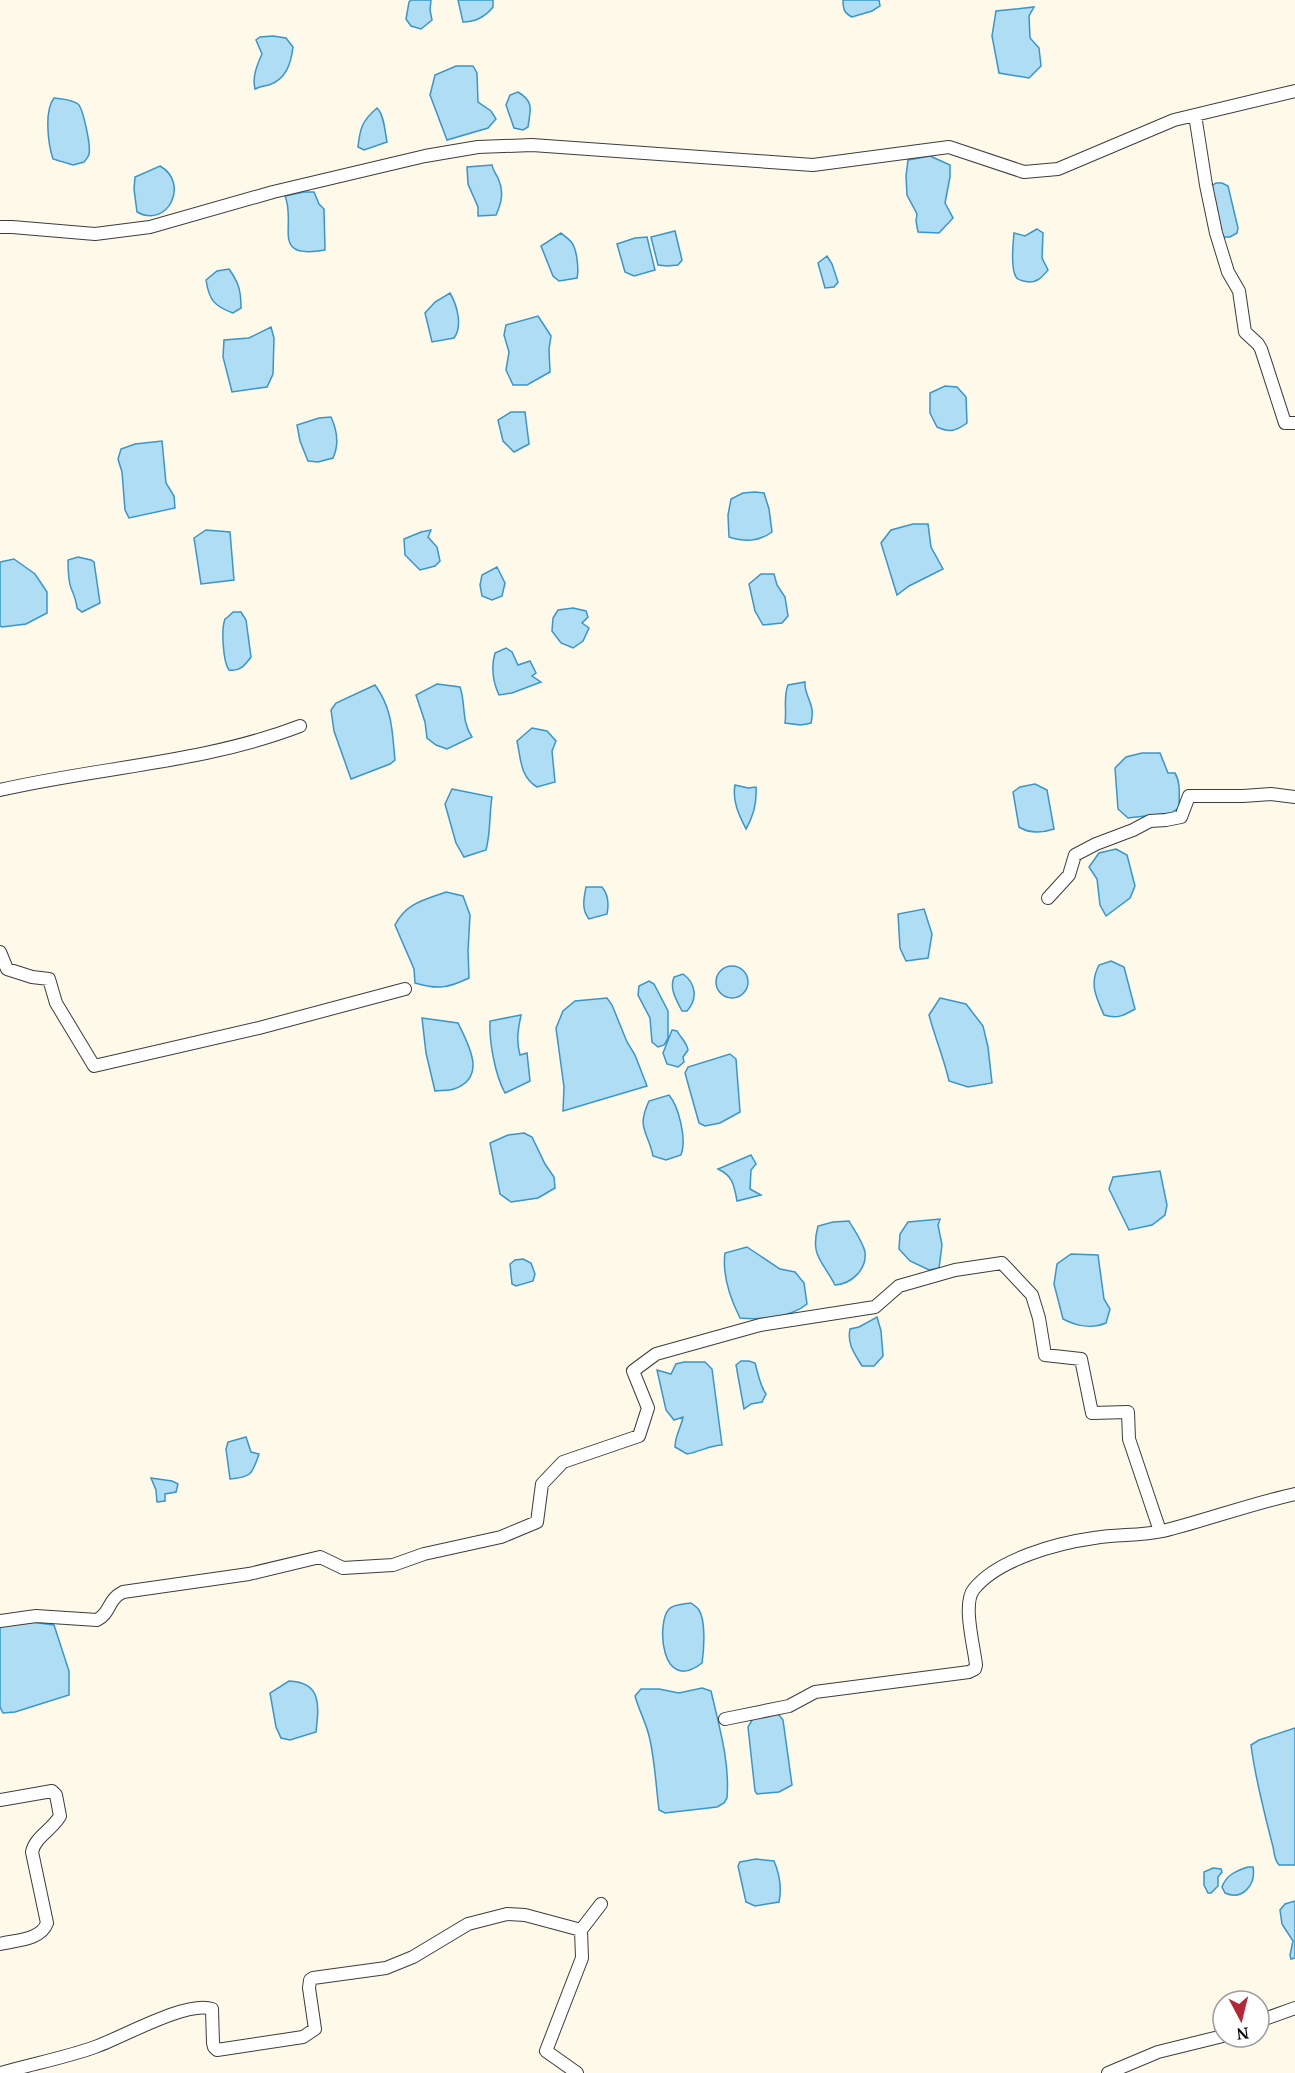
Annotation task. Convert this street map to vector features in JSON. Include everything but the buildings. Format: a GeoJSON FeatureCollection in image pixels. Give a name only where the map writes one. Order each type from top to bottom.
{"type":"FeatureCollection","features":[{"type":"Feature","properties":{"kind":"street"},"geometry":{"type":"LineString","coordinates":[[0,227],[95,234],[150,227],[273,192],[425,156],[478,147],[532,145],[813,165],[949,147],[1024,172],[1058,169],[1174,120],[1295,91]]}},
{"type":"Feature","properties":{"kind":"street"},"geometry":{"type":"LineString","coordinates":[[1195,115],[1216,233],[1228,272],[1239,291],[1245,333],[1262,349],[1285,423],[1295,423]]}},
{"type":"Feature","properties":{"kind":"street"},"geometry":{"type":"LineString","coordinates":[[0,790],[42,780],[226,749],[275,736],[300,726]]}},
{"type":"Feature","properties":{"kind":"street"},"geometry":{"type":"LineString","coordinates":[[1048,898],[1068,874],[1075,855],[1150,821],[1180,817],[1189,796],[1270,794],[1295,797]]}},
{"type":"Feature","properties":{"kind":"street"},"geometry":{"type":"LineString","coordinates":[[0,952],[7,969],[32,978],[49,979],[56,1003],[94,1066],[259,1028],[405,989]]}},
{"type":"Feature","properties":{"kind":"street"},"geometry":{"type":"LineString","coordinates":[[0,1621],[36,1616],[98,1620],[104,1617],[114,1596],[123,1592],[249,1574],[320,1557],[342,1568],[393,1565],[424,1554],[501,1537],[537,1522],[542,1484],[563,1462],[639,1436],[648,1408],[633,1371],[656,1354],[760,1326],[875,1307],[899,1286],[955,1270],[1002,1263],[1032,1295],[1045,1355],[1081,1359],[1092,1413],[1128,1412],[1129,1439],[1160,1531]]}},
{"type":"Feature","properties":{"kind":"street"},"geometry":{"type":"LineString","coordinates":[[725,1719],[789,1706],[815,1692],[969,1672],[975,1669],[976,1665],[968,1604],[973,1590],[1005,1565],[1060,1545],[1094,1538],[1160,1531],[1295,1494]]}},
{"type":"Feature","properties":{"kind":"street"},"geometry":{"type":"LineString","coordinates":[[0,1800],[52,1791],[56,1795],[60,1816],[34,1844],[32,1852],[47,1923],[45,1930],[39,1935],[0,1944]]}},
{"type":"Feature","properties":{"kind":"street"},"geometry":{"type":"LineString","coordinates":[[577,2073],[546,2051],[582,1958],[581,1930],[601,1904]]}},
{"type":"Feature","properties":{"kind":"street"},"geometry":{"type":"LineString","coordinates":[[1,2073],[95,2047],[174,2014],[207,2007],[212,2009],[214,2014],[213,2043],[217,2049],[303,2037],[315,2029],[309,1988],[310,1980],[313,1978],[386,1968],[413,1957],[468,1924],[507,1914],[525,1915],[581,1930]]}},
{"type":"Feature","properties":{"kind":"street"},"geometry":{"type":"LineString","coordinates":[[1271,2017],[1295,2008]]}},
{"type":"Feature","properties":{"kind":"street"},"geometry":{"type":"LineString","coordinates":[[1108,2073],[1158,2052],[1211,2039]]}},
{"type":"Feature","properties":{"kind":"water"},"geometry":{"type":"Polygon","coordinates":[[[411,0],[431,0],[432,20],[421,29],[411,26],[406,19],[411,0]]]}},
{"type":"Feature","properties":{"kind":"water"},"geometry":{"type":"Polygon","coordinates":[[[458,0],[493,0],[493,7],[480,18],[463,22],[458,0]]]}},
{"type":"Feature","properties":{"kind":"water"},"geometry":{"type":"Polygon","coordinates":[[[843,0],[879,0],[880,6],[852,17],[844,10],[843,0]]]}},
{"type":"Feature","properties":{"kind":"water"},"geometry":{"type":"Polygon","coordinates":[[[1034,7],[1029,16],[1030,38],[1039,48],[1041,66],[1029,78],[999,73],[992,36],[996,11],[1034,7]]]}},
{"type":"Feature","properties":{"kind":"water"},"geometry":{"type":"Polygon","coordinates":[[[260,37],[286,38],[293,47],[289,65],[280,79],[255,89],[255,76],[262,54],[256,40],[260,37]]]}},
{"type":"Feature","properties":{"kind":"water"},"geometry":{"type":"Polygon","coordinates":[[[456,66],[473,66],[477,73],[478,102],[491,111],[496,119],[488,128],[447,140],[430,95],[435,75],[456,66]]]}},
{"type":"Feature","properties":{"kind":"water"},"geometry":{"type":"Polygon","coordinates":[[[518,92],[527,99],[530,107],[528,127],[523,130],[514,128],[506,105],[510,95],[518,92]]]}},
{"type":"Feature","properties":{"kind":"water"},"geometry":{"type":"Polygon","coordinates":[[[54,98],[72,101],[80,107],[89,150],[89,155],[84,162],[73,165],[53,159],[48,137],[48,119],[54,98]]]}},
{"type":"Feature","properties":{"kind":"water"},"geometry":{"type":"Polygon","coordinates":[[[377,108],[383,119],[387,142],[364,150],[358,147],[361,130],[365,121],[377,108]]]}},
{"type":"Feature","properties":{"kind":"water"},"geometry":{"type":"Polygon","coordinates":[[[930,156],[950,165],[945,203],[953,218],[939,233],[918,232],[917,214],[907,195],[908,160],[930,156]]]}},
{"type":"Feature","properties":{"kind":"water"},"geometry":{"type":"Polygon","coordinates":[[[492,165],[501,187],[500,206],[496,215],[478,216],[478,207],[468,184],[467,167],[492,165]]]}},
{"type":"Feature","properties":{"kind":"water"},"geometry":{"type":"Polygon","coordinates":[[[160,166],[169,174],[173,183],[174,193],[171,202],[158,214],[148,216],[137,212],[135,177],[160,166]]]}},
{"type":"Feature","properties":{"kind":"water"},"geometry":{"type":"Polygon","coordinates":[[[1216,183],[1228,186],[1238,228],[1237,233],[1230,237],[1222,237],[1210,187],[1216,183]]]}},
{"type":"Feature","properties":{"kind":"water"},"geometry":{"type":"Polygon","coordinates":[[[314,192],[324,209],[325,250],[308,252],[297,250],[288,238],[288,207],[285,196],[314,192]]]}},
{"type":"Feature","properties":{"kind":"water"},"geometry":{"type":"Polygon","coordinates":[[[1037,229],[1043,233],[1042,258],[1048,270],[1035,281],[1021,281],[1016,277],[1013,267],[1014,233],[1025,236],[1037,229]]]}},
{"type":"Feature","properties":{"kind":"water"},"geometry":{"type":"Polygon","coordinates":[[[675,231],[682,260],[678,265],[658,265],[651,237],[675,231]]]}},
{"type":"Feature","properties":{"kind":"water"},"geometry":{"type":"Polygon","coordinates":[[[561,233],[574,246],[578,270],[577,278],[559,281],[553,276],[541,246],[561,233]]]}},
{"type":"Feature","properties":{"kind":"water"},"geometry":{"type":"Polygon","coordinates":[[[647,237],[655,270],[634,276],[625,272],[617,244],[647,237]]]}},
{"type":"Feature","properties":{"kind":"water"},"geometry":{"type":"Polygon","coordinates":[[[827,256],[838,282],[834,287],[825,288],[818,263],[827,256]]]}},
{"type":"Feature","properties":{"kind":"water"},"geometry":{"type":"Polygon","coordinates":[[[229,269],[239,287],[241,297],[241,308],[233,313],[217,305],[209,293],[206,280],[217,271],[229,269]]]}},
{"type":"Feature","properties":{"kind":"water"},"geometry":{"type":"Polygon","coordinates":[[[450,293],[458,316],[457,333],[454,338],[432,342],[425,313],[435,302],[450,293]]]}},
{"type":"Feature","properties":{"kind":"water"},"geometry":{"type":"Polygon","coordinates":[[[538,316],[551,336],[550,372],[527,385],[513,385],[506,370],[509,352],[504,335],[506,325],[538,316]]]}},
{"type":"Feature","properties":{"kind":"water"},"geometry":{"type":"Polygon","coordinates":[[[271,327],[274,338],[273,374],[267,387],[232,392],[223,357],[224,340],[249,338],[271,327]]]}},
{"type":"Feature","properties":{"kind":"water"},"geometry":{"type":"Polygon","coordinates":[[[945,386],[957,387],[966,397],[967,423],[953,430],[937,427],[930,413],[930,393],[945,386]]]}},
{"type":"Feature","properties":{"kind":"water"},"geometry":{"type":"Polygon","coordinates":[[[511,412],[525,412],[529,444],[514,452],[503,441],[498,420],[511,412]]]}},
{"type":"Feature","properties":{"kind":"water"},"geometry":{"type":"Polygon","coordinates":[[[331,417],[336,438],[333,458],[318,462],[308,461],[300,441],[297,425],[331,417]]]}},
{"type":"Feature","properties":{"kind":"water"},"geometry":{"type":"Polygon","coordinates":[[[162,441],[166,483],[174,496],[175,508],[129,518],[125,510],[122,472],[118,459],[121,449],[135,444],[162,441]]]}},
{"type":"Feature","properties":{"kind":"water"},"geometry":{"type":"Polygon","coordinates":[[[743,493],[764,493],[772,532],[762,538],[751,540],[729,537],[728,515],[731,499],[743,493]]]}},
{"type":"Feature","properties":{"kind":"water"},"geometry":{"type":"Polygon","coordinates":[[[913,524],[928,524],[931,547],[943,569],[909,586],[897,595],[881,543],[891,530],[913,524]]]}},
{"type":"Feature","properties":{"kind":"water"},"geometry":{"type":"Polygon","coordinates":[[[206,530],[230,532],[234,580],[201,584],[194,538],[206,530]]]}},
{"type":"Feature","properties":{"kind":"water"},"geometry":{"type":"Polygon","coordinates":[[[431,530],[428,537],[437,547],[440,561],[435,566],[420,570],[405,555],[404,539],[431,530]]]}},
{"type":"Feature","properties":{"kind":"water"},"geometry":{"type":"Polygon","coordinates":[[[78,557],[94,562],[100,603],[82,612],[77,608],[68,574],[68,560],[78,557]]]}},
{"type":"Feature","properties":{"kind":"water"},"geometry":{"type":"Polygon","coordinates":[[[14,559],[35,574],[47,592],[47,613],[26,624],[2,627],[0,626],[0,562],[14,559]]]}},
{"type":"Feature","properties":{"kind":"water"},"geometry":{"type":"Polygon","coordinates":[[[497,567],[505,583],[502,596],[492,600],[482,596],[480,585],[482,575],[497,567]]]}},
{"type":"Feature","properties":{"kind":"water"},"geometry":{"type":"Polygon","coordinates":[[[761,574],[774,574],[777,585],[785,597],[788,616],[782,623],[763,625],[755,611],[749,584],[761,574]]]}},
{"type":"Feature","properties":{"kind":"water"},"geometry":{"type":"Polygon","coordinates":[[[573,608],[586,611],[588,617],[582,623],[589,628],[583,641],[573,648],[561,643],[552,631],[553,618],[558,610],[573,608]]]}},
{"type":"Feature","properties":{"kind":"water"},"geometry":{"type":"Polygon","coordinates":[[[233,612],[241,612],[246,620],[251,657],[242,667],[229,670],[224,653],[223,637],[225,619],[233,612]]]}},
{"type":"Feature","properties":{"kind":"water"},"geometry":{"type":"Polygon","coordinates":[[[506,648],[512,652],[518,665],[530,661],[536,673],[532,676],[541,682],[512,693],[499,695],[495,685],[493,664],[495,653],[506,648]]]}},
{"type":"Feature","properties":{"kind":"water"},"geometry":{"type":"Polygon","coordinates":[[[805,682],[812,710],[811,723],[801,725],[785,723],[788,685],[805,682]]]}},
{"type":"Feature","properties":{"kind":"water"},"geometry":{"type":"Polygon","coordinates":[[[437,684],[460,687],[466,725],[472,737],[447,749],[427,738],[425,722],[416,695],[437,684]]]}},
{"type":"Feature","properties":{"kind":"water"},"geometry":{"type":"Polygon","coordinates":[[[375,685],[388,712],[395,760],[351,779],[334,731],[331,710],[336,703],[375,685]]]}},
{"type":"Feature","properties":{"kind":"water"},"geometry":{"type":"Polygon","coordinates":[[[532,728],[547,731],[556,741],[552,751],[555,782],[537,787],[524,773],[517,741],[532,728]]]}},
{"type":"Feature","properties":{"kind":"water"},"geometry":{"type":"Polygon","coordinates":[[[1142,753],[1160,753],[1168,773],[1175,773],[1177,777],[1179,808],[1171,813],[1128,818],[1118,809],[1115,768],[1126,757],[1142,753]]]}},
{"type":"Feature","properties":{"kind":"water"},"geometry":{"type":"Polygon","coordinates":[[[1035,784],[1047,790],[1054,829],[1036,832],[1019,827],[1013,792],[1020,787],[1035,784]]]}},
{"type":"Feature","properties":{"kind":"water"},"geometry":{"type":"Polygon","coordinates":[[[735,785],[756,787],[754,809],[746,829],[735,802],[735,785]]]}},
{"type":"Feature","properties":{"kind":"water"},"geometry":{"type":"Polygon","coordinates":[[[452,789],[492,797],[486,850],[464,857],[456,843],[445,804],[452,789]]]}},
{"type":"Feature","properties":{"kind":"water"},"geometry":{"type":"Polygon","coordinates":[[[1116,849],[1127,855],[1135,886],[1130,898],[1106,916],[1100,905],[1097,879],[1089,867],[1099,853],[1116,849]]]}},
{"type":"Feature","properties":{"kind":"water"},"geometry":{"type":"Polygon","coordinates":[[[586,887],[602,887],[606,893],[607,914],[589,919],[584,907],[586,887]]]}},
{"type":"Feature","properties":{"kind":"water"},"geometry":{"type":"Polygon","coordinates":[[[446,892],[463,896],[470,915],[469,978],[443,987],[430,987],[415,983],[414,969],[395,925],[410,907],[446,892]]]}},
{"type":"Feature","properties":{"kind":"water"},"geometry":{"type":"Polygon","coordinates":[[[924,909],[932,934],[928,958],[906,961],[900,948],[898,914],[924,909]]]}},
{"type":"Feature","properties":{"kind":"water"},"geometry":{"type":"Polygon","coordinates":[[[1111,961],[1124,967],[1135,1009],[1116,1017],[1104,1015],[1094,984],[1099,965],[1111,961]]]}},
{"type":"Feature","properties":{"kind":"water"},"geometry":{"type":"Polygon","coordinates":[[[732,966],[743,971],[748,982],[743,993],[732,998],[721,993],[716,982],[721,971],[732,966]]]}},
{"type":"Feature","properties":{"kind":"water"},"geometry":{"type":"Polygon","coordinates":[[[683,974],[691,982],[694,991],[693,1001],[687,1011],[682,1011],[672,986],[674,977],[683,974]]]}},
{"type":"Feature","properties":{"kind":"water"},"geometry":{"type":"Polygon","coordinates":[[[649,981],[654,984],[668,1011],[668,1038],[664,1045],[658,1047],[652,1042],[650,1018],[638,995],[639,986],[649,981]]]}},
{"type":"Feature","properties":{"kind":"water"},"geometry":{"type":"Polygon","coordinates":[[[607,998],[635,1055],[647,1086],[563,1111],[564,1087],[556,1028],[563,1011],[575,1001],[607,998]]]}},
{"type":"Feature","properties":{"kind":"water"},"geometry":{"type":"Polygon","coordinates":[[[940,998],[966,1004],[983,1026],[992,1083],[968,1087],[949,1081],[929,1015],[940,998]]]}},
{"type":"Feature","properties":{"kind":"water"},"geometry":{"type":"Polygon","coordinates":[[[521,1015],[518,1045],[520,1055],[527,1053],[530,1081],[505,1093],[493,1058],[490,1021],[521,1015]]]}},
{"type":"Feature","properties":{"kind":"water"},"geometry":{"type":"Polygon","coordinates":[[[422,1018],[458,1023],[470,1050],[473,1068],[464,1084],[452,1090],[435,1091],[426,1053],[422,1018]]]}},
{"type":"Feature","properties":{"kind":"water"},"geometry":{"type":"Polygon","coordinates":[[[672,1030],[677,1031],[688,1050],[683,1057],[684,1062],[678,1067],[667,1064],[663,1053],[672,1030]]]}},
{"type":"Feature","properties":{"kind":"water"},"geometry":{"type":"Polygon","coordinates":[[[730,1054],[736,1059],[740,1112],[720,1123],[705,1126],[699,1123],[685,1073],[688,1067],[730,1054]]]}},
{"type":"Feature","properties":{"kind":"water"},"geometry":{"type":"Polygon","coordinates":[[[669,1095],[679,1115],[683,1149],[681,1155],[666,1160],[653,1156],[644,1130],[643,1118],[649,1101],[669,1095]]]}},
{"type":"Feature","properties":{"kind":"water"},"geometry":{"type":"Polygon","coordinates":[[[524,1133],[532,1137],[554,1177],[555,1188],[538,1198],[511,1202],[500,1194],[490,1143],[508,1135],[524,1133]]]}},
{"type":"Feature","properties":{"kind":"water"},"geometry":{"type":"Polygon","coordinates":[[[751,1155],[756,1164],[751,1170],[750,1189],[761,1195],[737,1201],[732,1182],[718,1169],[751,1155]]]}},
{"type":"Feature","properties":{"kind":"water"},"geometry":{"type":"Polygon","coordinates":[[[1160,1171],[1167,1205],[1165,1215],[1152,1225],[1129,1230],[1109,1189],[1113,1177],[1160,1171]]]}},
{"type":"Feature","properties":{"kind":"water"},"geometry":{"type":"Polygon","coordinates":[[[940,1219],[938,1225],[942,1245],[939,1268],[929,1270],[910,1261],[899,1249],[900,1234],[908,1222],[940,1219]]]}},
{"type":"Feature","properties":{"kind":"water"},"geometry":{"type":"Polygon","coordinates":[[[849,1221],[862,1244],[865,1259],[857,1275],[847,1282],[835,1285],[816,1251],[818,1226],[849,1221]]]}},
{"type":"Feature","properties":{"kind":"water"},"geometry":{"type":"Polygon","coordinates":[[[747,1247],[780,1269],[795,1272],[804,1283],[807,1304],[800,1309],[775,1317],[740,1318],[728,1286],[724,1261],[725,1253],[747,1247]]]}},
{"type":"Feature","properties":{"kind":"water"},"geometry":{"type":"Polygon","coordinates":[[[1071,1254],[1098,1255],[1104,1299],[1110,1309],[1106,1323],[1084,1326],[1063,1319],[1054,1284],[1057,1264],[1071,1254]]]}},
{"type":"Feature","properties":{"kind":"water"},"geometry":{"type":"Polygon","coordinates":[[[523,1259],[531,1263],[535,1274],[533,1281],[516,1286],[512,1284],[510,1264],[515,1260],[523,1259]]]}},
{"type":"Feature","properties":{"kind":"water"},"geometry":{"type":"Polygon","coordinates":[[[877,1317],[881,1331],[883,1356],[874,1366],[862,1366],[850,1344],[850,1329],[859,1327],[877,1317]]]}},
{"type":"Feature","properties":{"kind":"water"},"geometry":{"type":"Polygon","coordinates":[[[741,1361],[755,1363],[766,1394],[762,1402],[751,1404],[744,1409],[736,1365],[741,1361]]]}},
{"type":"Feature","properties":{"kind":"water"},"geometry":{"type":"Polygon","coordinates":[[[705,1362],[712,1369],[722,1445],[687,1454],[675,1447],[683,1417],[674,1420],[666,1410],[657,1370],[671,1374],[676,1364],[705,1362]]]}},
{"type":"Feature","properties":{"kind":"water"},"geometry":{"type":"Polygon","coordinates":[[[246,1437],[251,1452],[259,1454],[257,1461],[253,1470],[247,1475],[230,1479],[226,1449],[228,1442],[246,1437]]]}},
{"type":"Feature","properties":{"kind":"water"},"geometry":{"type":"Polygon","coordinates":[[[151,1478],[178,1484],[176,1492],[165,1494],[165,1501],[157,1502],[156,1490],[151,1478]]]}},
{"type":"Feature","properties":{"kind":"water"},"geometry":{"type":"Polygon","coordinates":[[[691,1603],[699,1610],[703,1621],[702,1663],[688,1670],[678,1670],[670,1664],[665,1653],[663,1628],[665,1617],[671,1607],[691,1603]]]}},
{"type":"Feature","properties":{"kind":"water"},"geometry":{"type":"Polygon","coordinates":[[[32,1622],[54,1625],[69,1671],[69,1695],[15,1712],[3,1713],[0,1707],[0,1627],[11,1623],[32,1622]]]}},
{"type":"Feature","properties":{"kind":"water"},"geometry":{"type":"Polygon","coordinates":[[[289,1681],[300,1682],[313,1691],[318,1713],[316,1732],[290,1740],[281,1738],[276,1727],[270,1693],[289,1681]]]}},
{"type":"Feature","properties":{"kind":"water"},"geometry":{"type":"Polygon","coordinates":[[[702,1688],[711,1691],[727,1771],[727,1798],[717,1807],[665,1813],[659,1810],[650,1740],[635,1696],[641,1689],[659,1689],[679,1693],[702,1688]]]}},
{"type":"Feature","properties":{"kind":"water"},"geometry":{"type":"Polygon","coordinates":[[[769,1713],[779,1715],[783,1720],[792,1785],[779,1792],[757,1794],[748,1727],[754,1717],[769,1713]]]}},
{"type":"Feature","properties":{"kind":"water"},"geometry":{"type":"Polygon","coordinates":[[[1295,1728],[1295,1865],[1279,1865],[1260,1794],[1251,1745],[1295,1728]]]}},
{"type":"Feature","properties":{"kind":"water"},"geometry":{"type":"Polygon","coordinates":[[[756,1859],[774,1861],[780,1881],[779,1902],[755,1906],[746,1902],[738,1866],[740,1862],[756,1859]]]}},
{"type":"Feature","properties":{"kind":"water"},"geometry":{"type":"Polygon","coordinates":[[[1248,1867],[1253,1867],[1253,1873],[1247,1889],[1237,1895],[1225,1893],[1222,1887],[1226,1879],[1248,1867]]]}},
{"type":"Feature","properties":{"kind":"water"},"geometry":{"type":"Polygon","coordinates":[[[1213,1868],[1221,1869],[1222,1872],[1218,1877],[1218,1886],[1208,1893],[1204,1885],[1204,1872],[1213,1868]]]}},
{"type":"Feature","properties":{"kind":"water"},"geometry":{"type":"Polygon","coordinates":[[[1295,1901],[1295,1958],[1291,1959],[1293,1941],[1282,1924],[1280,1910],[1285,1904],[1295,1901]]]}}]}
